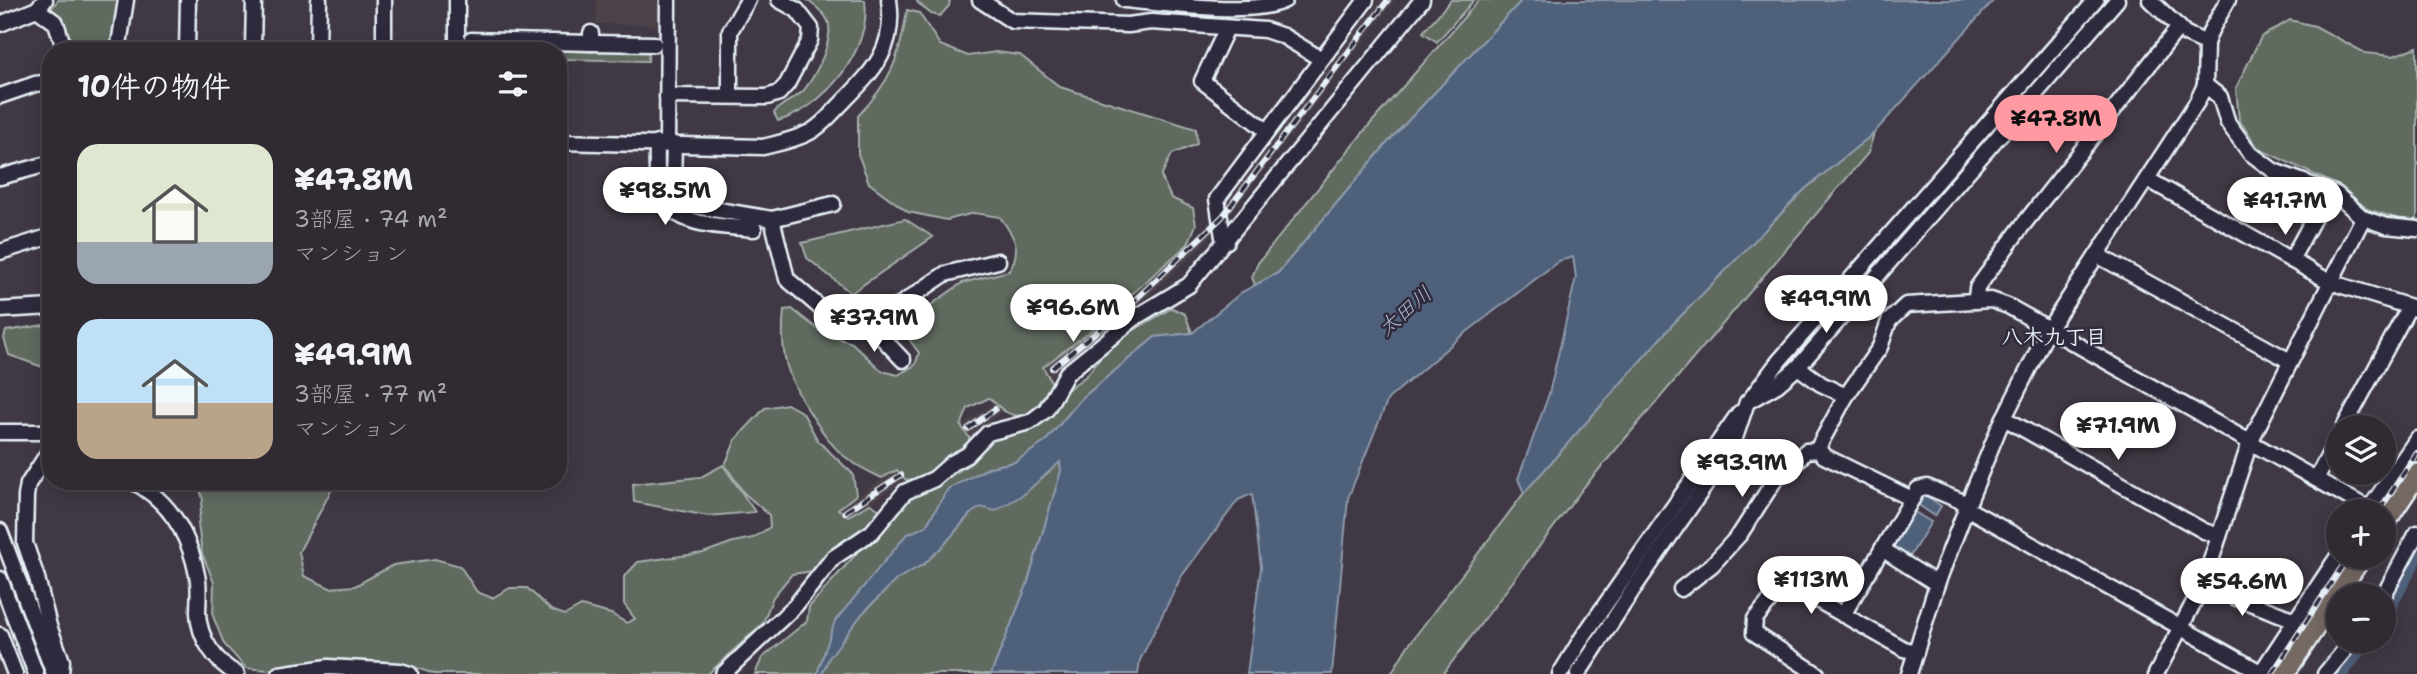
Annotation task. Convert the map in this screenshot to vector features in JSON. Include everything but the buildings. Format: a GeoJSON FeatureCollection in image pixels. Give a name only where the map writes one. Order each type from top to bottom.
{"type":"FeatureCollection","features":[{"type":"Feature","properties":{"kind":"main road"},"geometry":{"type":"LineString","coordinates":[[2396,506],[2417,474]]}},
{"type":"Feature","properties":{"kind":"main road"},"geometry":{"type":"LineString","coordinates":[[2284,674],[2353,569]]}},
{"type":"Feature","properties":{"kind":"street"},"geometry":{"type":"LineString","coordinates":[[119,42],[126,0]]}},
{"type":"Feature","properties":{"kind":"street"},"geometry":{"type":"LineString","coordinates":[[187,42],[188,0]]}},
{"type":"Feature","properties":{"kind":"street"},"geometry":{"type":"LineString","coordinates":[[253,42],[254,0]]}},
{"type":"Feature","properties":{"kind":"street"},"geometry":{"type":"LineString","coordinates":[[318,42],[319,0]]}},
{"type":"Feature","properties":{"kind":"street"},"geometry":{"type":"LineString","coordinates":[[384,0],[384,42]]}},
{"type":"Feature","properties":{"kind":"street"},"geometry":{"type":"LineString","coordinates":[[457,0],[457,42]]}},
{"type":"Feature","properties":{"kind":"street"},"geometry":{"type":"LineString","coordinates":[[668,0],[666,144],[658,181],[662,198],[674,212],[696,222],[754,229]]}},
{"type":"Feature","properties":{"kind":"street"},"geometry":{"type":"LineString","coordinates":[[730,96],[730,31],[748,0]]}},
{"type":"Feature","properties":{"kind":"street"},"geometry":{"type":"LineString","coordinates":[[667,96],[766,97],[779,93],[787,85],[810,40],[811,28],[805,18],[779,0]]}},
{"type":"Feature","properties":{"kind":"street"},"geometry":{"type":"LineString","coordinates":[[567,142],[763,147],[786,142],[812,131],[874,70],[888,35],[889,0]]}},
{"type":"Feature","properties":{"kind":"street"},"geometry":{"type":"LineString","coordinates":[[980,0],[1012,21],[1128,25],[1151,22],[1265,30],[1283,36],[1321,59]]}},
{"type":"Feature","properties":{"kind":"street"},"geometry":{"type":"LineString","coordinates":[[1124,0],[1249,9],[1274,6],[1285,0]]}},
{"type":"Feature","properties":{"kind":"street"},"geometry":{"type":"LineString","coordinates":[[1227,241],[1223,237],[1217,199],[1266,130],[1366,0]]}},
{"type":"Feature","properties":{"kind":"street"},"geometry":{"type":"LineString","coordinates":[[723,674],[794,606],[833,558],[872,531],[905,492],[933,479],[952,463],[967,455],[988,433],[1030,422],[1046,410],[1067,373],[1136,317],[1189,285],[1422,0]]}},
{"type":"Feature","properties":{"kind":"street"},"geometry":{"type":"LineString","coordinates":[[1560,674],[1701,466],[1779,361],[2096,0]]}},
{"type":"Feature","properties":{"kind":"street"},"geometry":{"type":"LineString","coordinates":[[1578,674],[1732,447],[1748,402],[1777,385],[1798,367],[2117,0]]}},
{"type":"Feature","properties":{"kind":"street"},"geometry":{"type":"LineString","coordinates":[[2150,0],[2186,34],[2206,43]]}},
{"type":"Feature","properties":{"kind":"street"},"geometry":{"type":"LineString","coordinates":[[1909,674],[1937,584],[2004,418],[2048,330],[2205,85],[2206,43],[2228,0]]}},
{"type":"Feature","properties":{"kind":"street"},"geometry":{"type":"LineString","coordinates":[[0,24],[41,5],[56,23],[62,42]]}},
{"type":"Feature","properties":{"kind":"street"},"geometry":{"type":"LineString","coordinates":[[1976,301],[1977,288],[2019,230],[2179,27]]}},
{"type":"Feature","properties":{"kind":"street"},"geometry":{"type":"LineString","coordinates":[[1227,28],[1202,81],[1266,130]]}},
{"type":"Feature","properties":{"kind":"street"},"geometry":{"type":"LineString","coordinates":[[471,40],[591,38],[654,44]]}},
{"type":"Feature","properties":{"kind":"street"},"geometry":{"type":"LineString","coordinates":[[0,96],[42,83]]}},
{"type":"Feature","properties":{"kind":"street"},"geometry":{"type":"LineString","coordinates":[[2205,85],[2220,97],[2228,123],[2250,153],[2274,171],[2336,194],[2363,218],[2386,226],[2417,229]]}},
{"type":"Feature","properties":{"kind":"street"},"geometry":{"type":"LineString","coordinates":[[666,144],[678,198],[689,205],[772,219],[833,204]]}},
{"type":"Feature","properties":{"kind":"street"},"geometry":{"type":"LineString","coordinates":[[0,177],[42,165]]}},
{"type":"Feature","properties":{"kind":"street"},"geometry":{"type":"LineString","coordinates":[[2147,179],[2330,282],[2413,308],[2351,415]]}},
{"type":"Feature","properties":{"kind":"street"},"geometry":{"type":"LineString","coordinates":[[2291,260],[2329,192]]}},
{"type":"Feature","properties":{"kind":"street"},"geometry":{"type":"LineString","coordinates":[[2156,674],[2203,584],[2250,442],[2363,218]]}},
{"type":"Feature","properties":{"kind":"street"},"geometry":{"type":"LineString","coordinates":[[772,219],[787,279],[831,317],[870,325],[903,360]]}},
{"type":"Feature","properties":{"kind":"street"},"geometry":{"type":"LineString","coordinates":[[0,252],[42,239]]}},
{"type":"Feature","properties":{"kind":"street"},"geometry":{"type":"LineString","coordinates":[[2097,255],[2290,361]]}},
{"type":"Feature","properties":{"kind":"street"},"geometry":{"type":"LineString","coordinates":[[870,325],[945,274],[998,261]]}},
{"type":"Feature","properties":{"kind":"street"},"geometry":{"type":"LineString","coordinates":[[1819,450],[1846,396],[1880,347],[1889,321],[1906,305],[1991,300],[2008,306],[2351,499]]}},
{"type":"Feature","properties":{"kind":"street"},"geometry":{"type":"LineString","coordinates":[[0,310],[42,308]]}},
{"type":"Feature","properties":{"kind":"street"},"geometry":{"type":"LineString","coordinates":[[1798,367],[1821,384],[1846,396]]}},
{"type":"Feature","properties":{"kind":"street"},"geometry":{"type":"LineString","coordinates":[[2004,418],[2204,531],[2219,536]]}},
{"type":"Feature","properties":{"kind":"street"},"geometry":{"type":"LineString","coordinates":[[0,432],[42,432]]}},
{"type":"Feature","properties":{"kind":"street"},"geometry":{"type":"LineString","coordinates":[[2376,499],[2417,439]]}},
{"type":"Feature","properties":{"kind":"street"},"geometry":{"type":"LineString","coordinates":[[1819,450],[1824,456],[1912,499]]}},
{"type":"Feature","properties":{"kind":"street"},"geometry":{"type":"LineString","coordinates":[[1681,589],[1712,565],[1740,534],[1776,478],[1791,469],[1805,451],[1819,450]]}},
{"type":"Feature","properties":{"kind":"street"},"geometry":{"type":"LineString","coordinates":[[2316,478],[2326,460]]}},
{"type":"Feature","properties":{"kind":"street"},"geometry":{"type":"LineString","coordinates":[[42,463],[28,485],[25,543],[62,661],[61,674]]}},
{"type":"Feature","properties":{"kind":"street"},"geometry":{"type":"LineString","coordinates":[[1843,615],[1918,489],[1927,487],[1967,506],[2261,673],[2329,569]]}},
{"type":"Feature","properties":{"kind":"street"},"geometry":{"type":"LineString","coordinates":[[147,490],[155,495],[180,525],[198,577],[198,617],[204,639],[223,666],[237,674]]}},
{"type":"Feature","properties":{"kind":"street"},"geometry":{"type":"LineString","coordinates":[[0,531],[6,566],[54,674]]}},
{"type":"Feature","properties":{"kind":"street"},"geometry":{"type":"LineString","coordinates":[[2390,583],[2417,533]]}},
{"type":"Feature","properties":{"kind":"street"},"geometry":{"type":"LineString","coordinates":[[1882,549],[1937,584]]}},
{"type":"Feature","properties":{"kind":"street"},"geometry":{"type":"LineString","coordinates":[[6,566],[28,555]]}},
{"type":"Feature","properties":{"kind":"street"},"geometry":{"type":"LineString","coordinates":[[0,579],[36,674]]}},
{"type":"Feature","properties":{"kind":"street"},"geometry":{"type":"LineString","coordinates":[[2203,584],[2295,620]]}},
{"type":"Feature","properties":{"kind":"street"},"geometry":{"type":"LineString","coordinates":[[1817,674],[1754,633],[1755,620],[1783,585],[1794,587],[1904,649],[1916,652]]}},
{"type":"Feature","properties":{"kind":"street"},"geometry":{"type":"LineString","coordinates":[[0,635],[15,674]]}},
{"type":"Feature","properties":{"kind":"street"},"geometry":{"type":"LineString","coordinates":[[2325,674],[2342,653]]}},
{"type":"Feature","properties":{"kind":"street"},"geometry":{"type":"LineString","coordinates":[[279,674],[328,667],[400,671],[410,674]]}},
{"type":"Feature","properties":{"kind":"shaded area"},"geometry":{"type":"Polygon","coordinates":[[[597,0],[661,0],[661,25],[596,24],[597,0]]]}},
{"type":"Feature","properties":{"kind":"shaded area"},"geometry":{"type":"Polygon","coordinates":[[[1380,0],[1395,0],[1227,218],[1196,252],[1137,306],[1049,378],[1043,367],[1132,295],[1223,208],[1380,0]]]}},
{"type":"Feature","properties":{"kind":"shaded area"},"geometry":{"type":"Polygon","coordinates":[[[995,402],[1003,411],[969,437],[961,426],[995,402]]]}},
{"type":"Feature","properties":{"kind":"shaded area"},"geometry":{"type":"Polygon","coordinates":[[[897,470],[906,480],[848,516],[838,509],[897,470]]]}},
{"type":"Feature","properties":{"kind":"green space"},"geometry":{"type":"Polygon","coordinates":[[[58,0],[119,0],[112,42],[71,42],[63,19],[51,9],[58,0]]]}},
{"type":"Feature","properties":{"kind":"green space"},"geometry":{"type":"Polygon","coordinates":[[[807,0],[865,0],[861,38],[853,57],[828,90],[812,104],[778,121],[774,113],[804,90],[819,66],[827,45],[827,19],[807,0]]]}},
{"type":"Feature","properties":{"kind":"green space"},"geometry":{"type":"Polygon","coordinates":[[[918,0],[950,0],[949,6],[940,16],[931,14],[918,0]]]}},
{"type":"Feature","properties":{"kind":"green space"},"geometry":{"type":"Polygon","coordinates":[[[1451,0],[1474,0],[1437,42],[1423,32],[1451,0]]]}},
{"type":"Feature","properties":{"kind":"green space"},"geometry":{"type":"Polygon","coordinates":[[[1479,0],[1522,0],[1389,141],[1278,273],[1255,285],[1252,277],[1258,263],[1365,130],[1479,0]]]}},
{"type":"Feature","properties":{"kind":"green space"},"geometry":{"type":"Polygon","coordinates":[[[907,10],[919,13],[940,45],[968,56],[996,52],[1020,55],[1060,87],[1196,129],[1197,144],[1172,154],[1161,176],[1171,198],[1193,208],[1196,225],[1188,244],[1088,333],[1043,367],[1052,383],[1034,408],[1028,413],[1014,415],[1004,411],[989,398],[968,408],[961,426],[969,437],[969,444],[947,456],[926,477],[906,480],[897,470],[882,478],[853,463],[837,450],[794,384],[785,360],[783,334],[784,310],[792,309],[824,334],[852,343],[882,371],[898,375],[915,365],[919,353],[906,335],[904,324],[962,283],[1009,271],[1013,263],[1015,242],[1000,217],[974,213],[947,220],[908,212],[869,183],[858,154],[858,116],[879,91],[892,68],[901,42],[907,10]]]}},
{"type":"Feature","properties":{"kind":"green space"},"geometry":{"type":"Polygon","coordinates":[[[2290,20],[2315,26],[2365,53],[2393,56],[2417,47],[2417,220],[2402,220],[2367,209],[2342,187],[2259,149],[2239,120],[2236,88],[2261,37],[2290,20]]]}},
{"type":"Feature","properties":{"kind":"green space"},"geometry":{"type":"Polygon","coordinates":[[[557,37],[649,46],[648,61],[567,59],[567,42],[557,42],[557,37]]]}},
{"type":"Feature","properties":{"kind":"green space"},"geometry":{"type":"Polygon","coordinates":[[[1874,133],[1868,153],[1584,487],[1443,674],[1391,674],[1407,647],[1524,493],[1672,325],[1805,189],[1874,133]]]}},
{"type":"Feature","properties":{"kind":"green space"},"geometry":{"type":"Polygon","coordinates":[[[905,219],[933,237],[851,293],[807,258],[802,243],[905,219]]]}},
{"type":"Feature","properties":{"kind":"green space"},"geometry":{"type":"Polygon","coordinates":[[[1172,308],[1185,314],[1192,333],[1155,337],[1081,399],[1045,442],[1015,462],[990,467],[948,489],[926,526],[906,535],[825,651],[817,674],[755,674],[762,658],[807,621],[809,607],[912,497],[939,484],[971,463],[992,440],[1035,427],[1045,421],[1064,392],[1086,376],[1112,343],[1172,308]]]}},
{"type":"Feature","properties":{"kind":"green space"},"geometry":{"type":"Polygon","coordinates":[[[42,325],[42,367],[9,355],[4,338],[6,331],[42,325]]]}},
{"type":"Feature","properties":{"kind":"green space"},"geometry":{"type":"Polygon","coordinates":[[[787,404],[803,413],[818,441],[853,474],[856,495],[838,509],[848,516],[870,504],[880,510],[869,528],[814,571],[792,574],[773,597],[763,623],[708,674],[434,674],[403,663],[329,659],[289,664],[268,670],[246,668],[224,644],[213,616],[214,583],[202,553],[198,524],[203,499],[200,490],[331,490],[299,552],[304,576],[330,588],[355,586],[393,565],[435,559],[460,566],[477,592],[492,598],[510,588],[527,588],[551,610],[565,615],[581,606],[611,614],[627,623],[635,619],[624,604],[624,577],[638,562],[703,553],[753,538],[770,527],[769,515],[744,493],[725,465],[736,439],[765,408],[787,404]]]}},
{"type":"Feature","properties":{"kind":"green space"},"geometry":{"type":"Polygon","coordinates":[[[1060,461],[1061,471],[1027,585],[991,674],[822,674],[828,658],[862,614],[897,579],[924,564],[970,514],[981,506],[1024,494],[1060,461]]]}},
{"type":"Feature","properties":{"kind":"green space"},"geometry":{"type":"Polygon","coordinates":[[[723,465],[755,512],[708,516],[634,502],[633,484],[701,477],[723,465]]]}},
{"type":"Feature","properties":{"kind":"water","name":"太田川"},"geometry":{"type":"Polygon","coordinates":[[[1522,0],[1994,0],[1874,133],[1805,189],[1672,325],[1524,493],[1518,479],[1549,394],[1576,277],[1573,257],[1559,261],[1459,338],[1388,399],[1348,498],[1332,674],[1247,674],[1261,567],[1252,494],[1238,500],[1181,577],[1140,660],[1138,674],[991,674],[1027,585],[1061,471],[1060,462],[1024,494],[995,511],[981,507],[970,514],[924,564],[897,579],[862,614],[829,658],[822,674],[817,674],[835,621],[906,535],[926,526],[948,489],[990,467],[1015,462],[1045,442],[1081,399],[1155,337],[1192,333],[1242,292],[1278,273],[1389,141],[1522,0]]]}},
{"type":"Feature","properties":{"kind":"water"},"geometry":{"type":"Polygon","coordinates":[[[1923,494],[1941,506],[1935,516],[1917,504],[1923,494]]]}},
{"type":"Feature","properties":{"kind":"water"},"geometry":{"type":"Polygon","coordinates":[[[1913,511],[1931,522],[1909,558],[1891,547],[1913,511]]]}},
{"type":"Feature","properties":{"kind":"waterway"},"geometry":{"type":"LineString","coordinates":[[2396,587],[2417,548]]}},
{"type":"Feature","properties":{"kind":"waterway"},"geometry":{"type":"LineString","coordinates":[[2336,674],[2352,653]]}},
{"type":"Feature","properties":{"kind":"railway"},"geometry":{"type":"LineString","coordinates":[[1052,368],[1133,302],[1222,217],[1388,0]]}},
{"type":"Feature","properties":{"kind":"railway"},"geometry":{"type":"LineString","coordinates":[[968,429],[995,409]]}},
{"type":"Feature","properties":{"kind":"railway"},"geometry":{"type":"LineString","coordinates":[[2387,499],[2417,453]]}},
{"type":"Feature","properties":{"kind":"railway"},"geometry":{"type":"LineString","coordinates":[[845,512],[901,475]]}},
{"type":"Feature","properties":{"kind":"railway"},"geometry":{"type":"LineString","coordinates":[[2272,674],[2341,569]]}},
{"type":"Feature","properties":{"kind":"district","name":"八木九丁目"},"geometry":{"type":"Point","coordinates":[2054,337]}}]}
